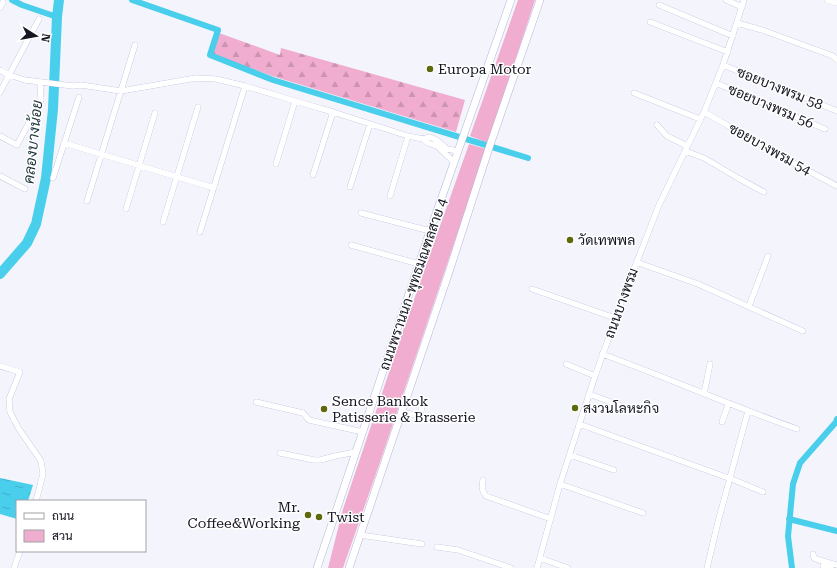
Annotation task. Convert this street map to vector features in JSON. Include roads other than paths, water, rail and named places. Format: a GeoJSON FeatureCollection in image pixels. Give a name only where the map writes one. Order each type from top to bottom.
{"type":"FeatureCollection","features":[{"type":"Feature","properties":{"kind":"main road","name":"ถนนพรานนก-พุทธมณฑลสาย 4"},"geometry":{"type":"LineString","coordinates":[[317,568],[430,231],[505,17],[509,0]]}},
{"type":"Feature","properties":{"kind":"main road","name":"ถนนพรานนก-พุทธมณฑลสาย 4"},"geometry":{"type":"LineString","coordinates":[[349,568],[540,0]]}},
{"type":"Feature","properties":{"kind":"street"},"geometry":{"type":"LineString","coordinates":[[726,0],[742,7]]}},
{"type":"Feature","properties":{"kind":"street","name":"ถนนบางพรม"},"geometry":{"type":"LineString","coordinates":[[536,568],[560,484],[615,318],[659,205],[704,112],[716,83],[728,52],[744,0]]}},
{"type":"Feature","properties":{"kind":"street"},"geometry":{"type":"LineString","coordinates":[[827,0],[837,3]]}},
{"type":"Feature","properties":{"kind":"street"},"geometry":{"type":"LineString","coordinates":[[0,8],[3,2]]}},
{"type":"Feature","properties":{"kind":"street"},"geometry":{"type":"LineString","coordinates":[[659,5],[733,36]]}},
{"type":"Feature","properties":{"kind":"street"},"geometry":{"type":"LineString","coordinates":[[0,92],[39,19]]}},
{"type":"Feature","properties":{"kind":"street"},"geometry":{"type":"LineString","coordinates":[[650,22],[728,52]]}},
{"type":"Feature","properties":{"kind":"street"},"geometry":{"type":"LineString","coordinates":[[737,23],[765,31],[833,56],[837,60]]}},
{"type":"Feature","properties":{"kind":"street"},"geometry":{"type":"LineString","coordinates":[[87,201],[135,45]]}},
{"type":"Feature","properties":{"kind":"street","name":"ซอยบางพรม 58"},"geometry":{"type":"LineString","coordinates":[[723,64],[837,111]]}},
{"type":"Feature","properties":{"kind":"street"},"geometry":{"type":"LineString","coordinates":[[0,70],[9,75],[25,80],[72,86],[81,85],[121,91],[196,78],[216,79],[333,112],[408,136],[423,139],[430,137],[438,141],[447,149],[458,151]]}},
{"type":"Feature","properties":{"kind":"street"},"geometry":{"type":"LineString","coordinates":[[0,136],[17,145],[41,100],[40,82]]}},
{"type":"Feature","properties":{"kind":"street","name":"ซอยบางพรม 56"},"geometry":{"type":"LineString","coordinates":[[716,83],[825,129]]}},
{"type":"Feature","properties":{"kind":"street"},"geometry":{"type":"LineString","coordinates":[[200,232],[245,86]]}},
{"type":"Feature","properties":{"kind":"street"},"geometry":{"type":"LineString","coordinates":[[634,93],[700,119]]}},
{"type":"Feature","properties":{"kind":"street"},"geometry":{"type":"LineString","coordinates":[[53,178],[79,97]]}},
{"type":"Feature","properties":{"kind":"street"},"geometry":{"type":"LineString","coordinates":[[276,164],[294,101]]}},
{"type":"Feature","properties":{"kind":"street"},"geometry":{"type":"LineString","coordinates":[[163,222],[198,107]]}},
{"type":"Feature","properties":{"kind":"street"},"geometry":{"type":"LineString","coordinates":[[313,175],[333,112]]}},
{"type":"Feature","properties":{"kind":"street","name":"ซอยบางพรม 54"},"geometry":{"type":"LineString","coordinates":[[704,112],[837,186]]}},
{"type":"Feature","properties":{"kind":"street"},"geometry":{"type":"LineString","coordinates":[[126,209],[155,114]]}},
{"type":"Feature","properties":{"kind":"street"},"geometry":{"type":"LineString","coordinates":[[350,187],[370,124]]}},
{"type":"Feature","properties":{"kind":"street"},"geometry":{"type":"LineString","coordinates":[[657,125],[667,136],[686,148],[764,192]]}},
{"type":"Feature","properties":{"kind":"street"},"geometry":{"type":"LineString","coordinates":[[390,196],[408,136]]}},
{"type":"Feature","properties":{"kind":"street"},"geometry":{"type":"LineString","coordinates":[[423,139],[428,143],[437,146],[454,162]]}},
{"type":"Feature","properties":{"kind":"street"},"geometry":{"type":"LineString","coordinates":[[64,142],[214,188]]}},
{"type":"Feature","properties":{"kind":"street"},"geometry":{"type":"LineString","coordinates":[[0,176],[25,189]]}},
{"type":"Feature","properties":{"kind":"street"},"geometry":{"type":"LineString","coordinates":[[361,213],[430,231]]}},
{"type":"Feature","properties":{"kind":"street"},"geometry":{"type":"LineString","coordinates":[[351,245],[419,264]]}},
{"type":"Feature","properties":{"kind":"street"},"geometry":{"type":"LineString","coordinates":[[749,306],[768,256]]}},
{"type":"Feature","properties":{"kind":"street"},"geometry":{"type":"LineString","coordinates":[[636,262],[698,284],[803,331]]}},
{"type":"Feature","properties":{"kind":"street"},"geometry":{"type":"LineString","coordinates":[[532,289],[615,318]]}},
{"type":"Feature","properties":{"kind":"street"},"geometry":{"type":"LineString","coordinates":[[602,354],[797,429]]}},
{"type":"Feature","properties":{"kind":"street"},"geometry":{"type":"LineString","coordinates":[[566,364],[595,376]]}},
{"type":"Feature","properties":{"kind":"street"},"geometry":{"type":"LineString","coordinates":[[704,394],[710,364]]}},
{"type":"Feature","properties":{"kind":"street"},"geometry":{"type":"LineString","coordinates":[[0,366],[20,372],[9,399],[10,412],[19,429],[41,461],[43,474],[36,500]]}},
{"type":"Feature","properties":{"kind":"street"},"geometry":{"type":"LineString","coordinates":[[589,394],[622,406]]}},
{"type":"Feature","properties":{"kind":"street"},"geometry":{"type":"LineString","coordinates":[[256,402],[304,413],[309,420],[363,432]]}},
{"type":"Feature","properties":{"kind":"street"},"geometry":{"type":"LineString","coordinates":[[722,422],[729,403]]}},
{"type":"Feature","properties":{"kind":"street"},"geometry":{"type":"LineString","coordinates":[[402,412],[419,416],[422,407]]}},
{"type":"Feature","properties":{"kind":"street"},"geometry":{"type":"LineString","coordinates":[[707,568],[748,411]]}},
{"type":"Feature","properties":{"kind":"street"},"geometry":{"type":"LineString","coordinates":[[580,424],[763,492]]}},
{"type":"Feature","properties":{"kind":"street"},"geometry":{"type":"LineString","coordinates":[[280,453],[320,460],[356,452]]}},
{"type":"Feature","properties":{"kind":"street"},"geometry":{"type":"LineString","coordinates":[[570,455],[614,470]]}},
{"type":"Feature","properties":{"kind":"street"},"geometry":{"type":"LineString","coordinates":[[483,480],[482,489],[486,496],[551,519]]}},
{"type":"Feature","properties":{"kind":"street"},"geometry":{"type":"LineString","coordinates":[[560,484],[643,513]]}},
{"type":"Feature","properties":{"kind":"street"},"geometry":{"type":"LineString","coordinates":[[360,535],[422,544]]}},
{"type":"Feature","properties":{"kind":"street"},"geometry":{"type":"LineString","coordinates":[[437,547],[458,550],[511,568]]}},
{"type":"Feature","properties":{"kind":"street"},"geometry":{"type":"LineString","coordinates":[[14,568],[20,552]]}},
{"type":"Feature","properties":{"kind":"street"},"geometry":{"type":"LineString","coordinates":[[813,554],[814,558],[816,559],[837,565]]}},
{"type":"Feature","properties":{"kind":"street"},"geometry":{"type":"LineString","coordinates":[[540,558],[568,568]]}},
{"type":"Feature","properties":{"kind":"street"},"geometry":{"type":"LineString","coordinates":[[823,566],[831,568]]}},
{"type":"Feature","properties":{"kind":"water"},"geometry":{"type":"Polygon","coordinates":[[[0,478],[33,485],[28,500],[16,500],[16,519],[0,514],[0,478]]]}},
{"type":"Feature","properties":{"kind":"waterway"},"geometry":{"type":"LineString","coordinates":[[12,0],[57,17]]}},
{"type":"Feature","properties":{"kind":"waterway","name":"คลองบางน้อย"},"geometry":{"type":"LineString","coordinates":[[0,274],[27,243],[36,224],[46,178],[53,109],[59,0]]}},
{"type":"Feature","properties":{"kind":"waterway"},"geometry":{"type":"LineString","coordinates":[[132,0],[218,30],[210,55],[273,80],[528,158]]}},
{"type":"Feature","properties":{"kind":"waterway"},"geometry":{"type":"LineString","coordinates":[[792,568],[788,536],[793,484],[800,463],[837,419]]}},
{"type":"Feature","properties":{"kind":"waterway"},"geometry":{"type":"LineString","coordinates":[[789,519],[837,531]]}},
{"type":"Feature","properties":{"kind":"place","name":"Europa Motor"},"geometry":{"type":"Point","coordinates":[430,69]}},
{"type":"Feature","properties":{"kind":"place","name":"วัดเทพพล"},"geometry":{"type":"Point","coordinates":[570,240]}},
{"type":"Feature","properties":{"kind":"place","name":"สงวนโลหะกิจ"},"geometry":{"type":"Point","coordinates":[575,408]}},
{"type":"Feature","properties":{"kind":"place","name":"Sence Bankok Patisserie & Brasserie"},"geometry":{"type":"Point","coordinates":[324,409]}},
{"type":"Feature","properties":{"kind":"place","name":"Mr. Coffee&Working"},"geometry":{"type":"Point","coordinates":[308,515]}},
{"type":"Feature","properties":{"kind":"place","name":"Twist"},"geometry":{"type":"Point","coordinates":[319,517]}}]}
